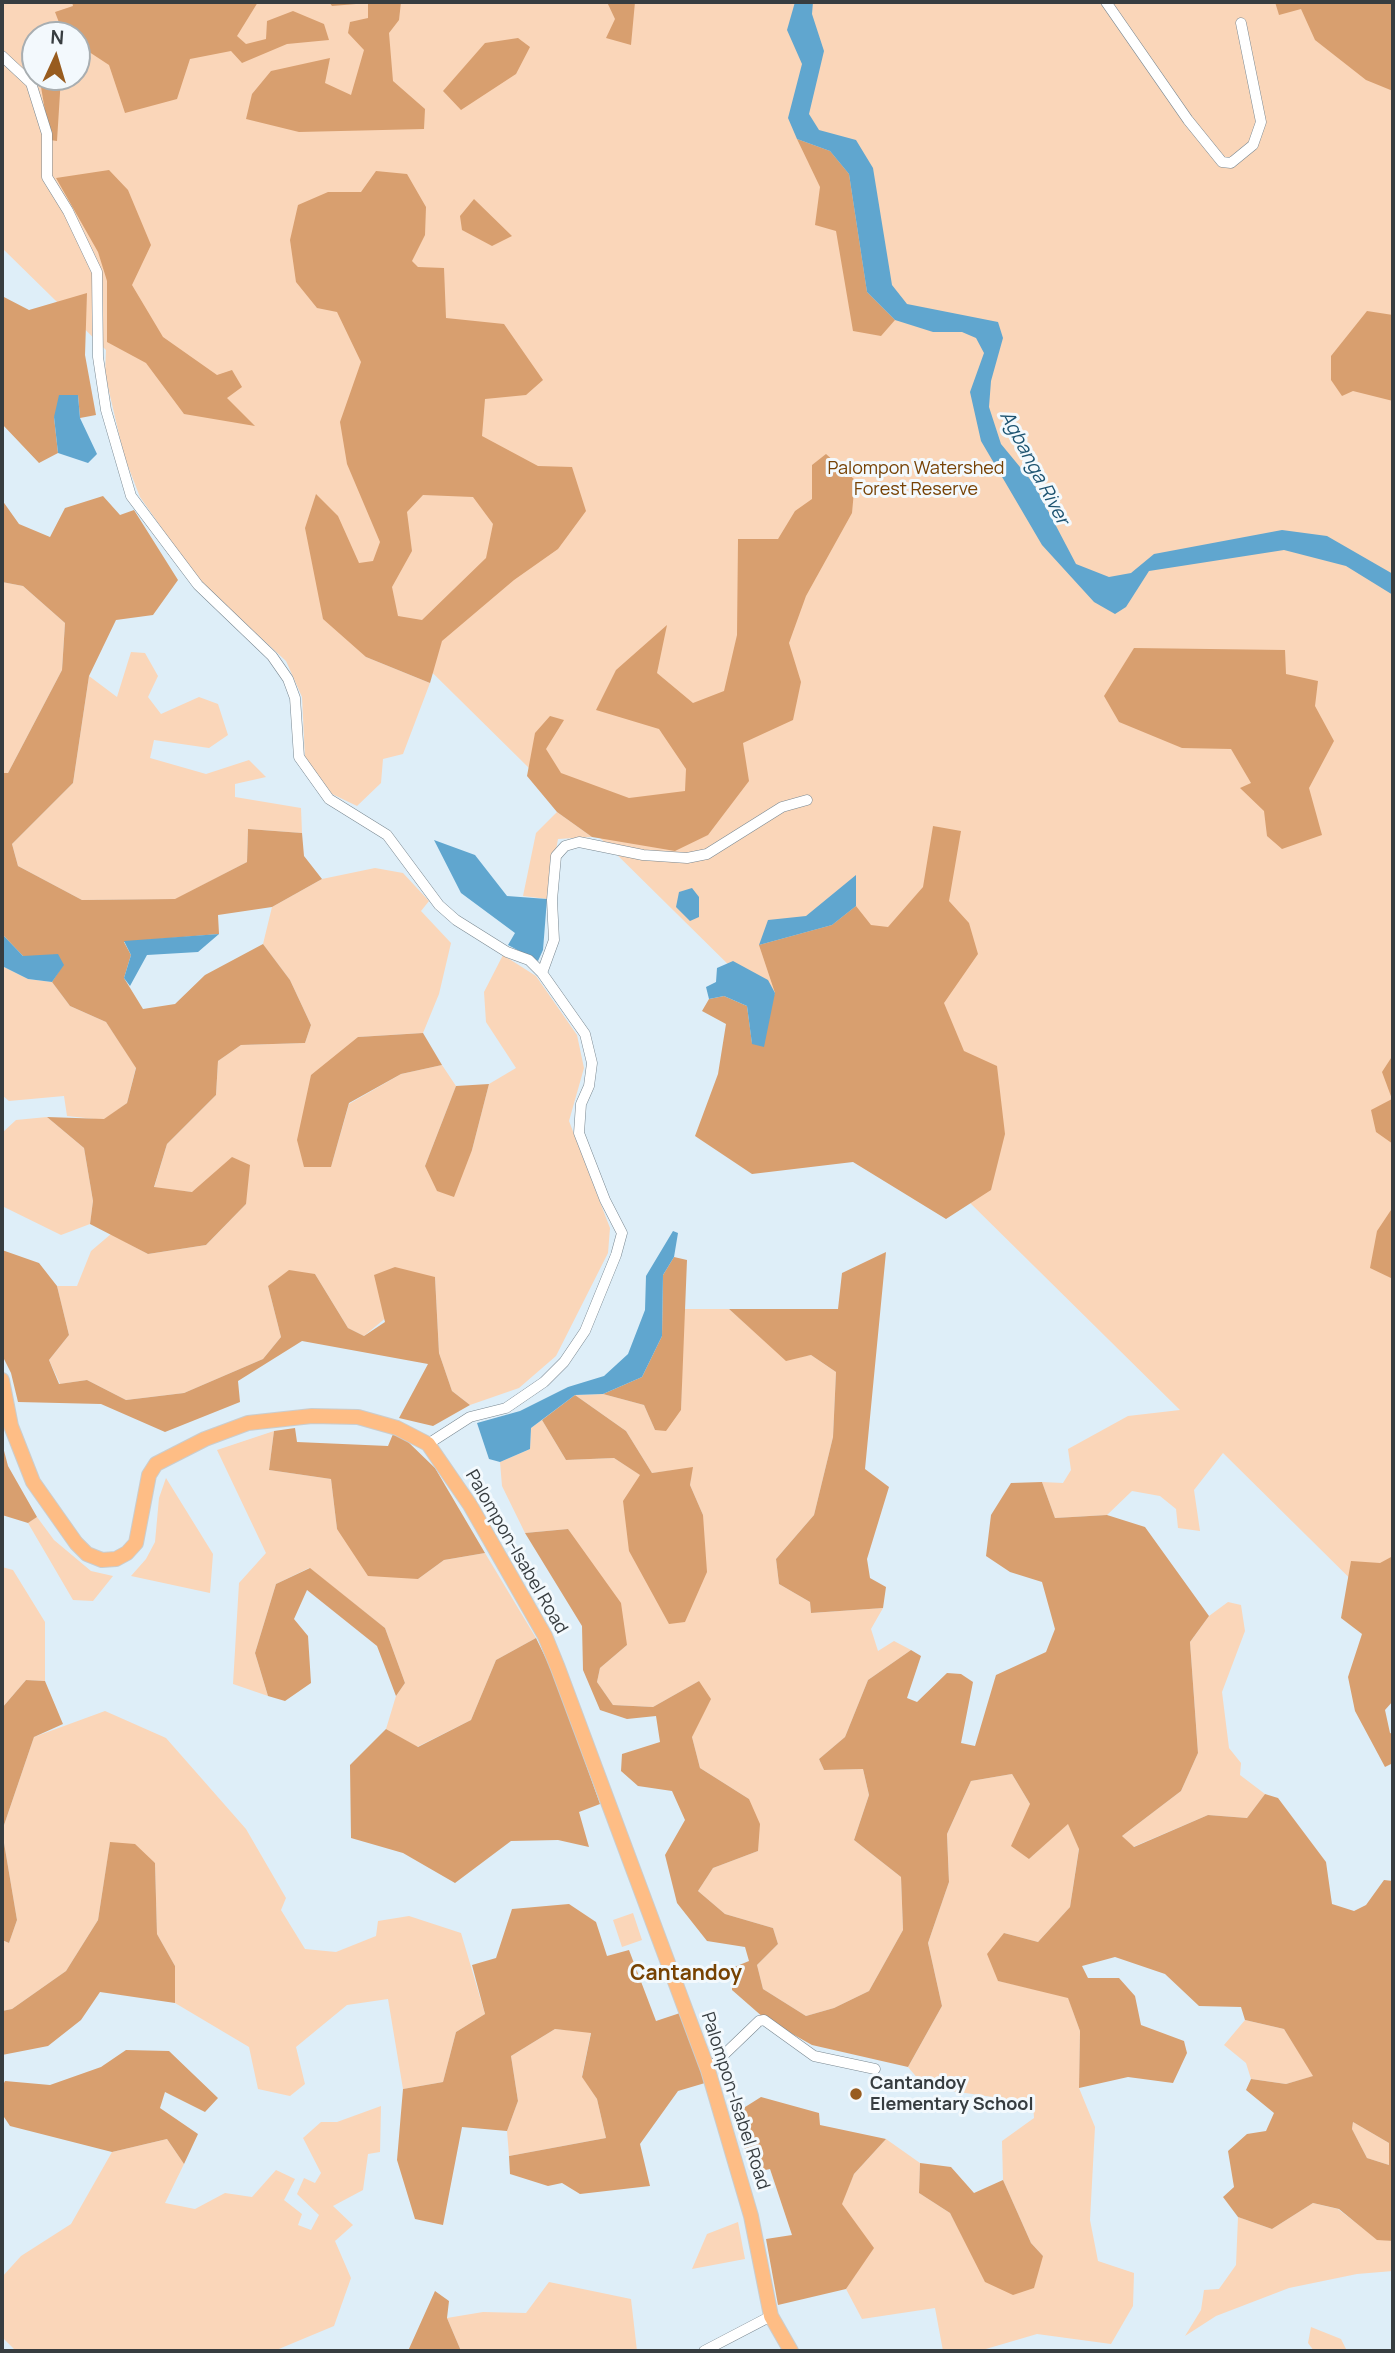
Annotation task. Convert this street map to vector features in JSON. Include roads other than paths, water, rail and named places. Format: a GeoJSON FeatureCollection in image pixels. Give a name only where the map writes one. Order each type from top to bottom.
{"type":"FeatureCollection","features":[{"type":"Feature","properties":{"kind":"highway","name":"Palompon-Isabel Road"},"geometry":{"type":"LineString","coordinates":[[2,1380],[10,1426],[33,1482],[76,1543],[87,1554],[103,1560],[116,1559],[127,1553],[136,1543],[149,1475],[156,1464],[205,1439],[248,1423],[312,1416],[358,1417],[397,1427],[428,1444],[470,1505],[545,1636],[708,2070],[751,2216],[771,2316],[791,2351]]}},
{"type":"Feature","properties":{"kind":"street"},"geometry":{"type":"LineString","coordinates":[[1106,2],[1188,120],[1222,162],[1231,163],[1253,145],[1261,122],[1241,23]]}},
{"type":"Feature","properties":{"kind":"street"},"geometry":{"type":"LineString","coordinates":[[2,56],[31,83],[47,134],[47,177],[68,211],[97,272],[98,357],[106,410],[131,496],[198,586],[272,656],[288,679],[295,698],[299,757],[329,799],[387,835],[439,905],[456,920],[528,961],[542,973],[585,1034],[592,1063],[589,1086],[581,1104],[579,1133],[605,1200],[622,1233],[585,1331],[564,1362],[525,1397],[506,1408],[470,1417],[428,1444]]}},
{"type":"Feature","properties":{"kind":"street"},"geometry":{"type":"LineString","coordinates":[[542,973],[554,940],[552,900],[556,856],[565,846],[579,842],[643,855],[687,858],[707,854],[782,807],[807,800]]}},
{"type":"Feature","properties":{"kind":"street"},"geometry":{"type":"LineString","coordinates":[[708,2070],[759,2021],[764,2020],[814,2056],[875,2069]]}},
{"type":"Feature","properties":{"kind":"street"},"geometry":{"type":"LineString","coordinates":[[704,2351],[771,2316]]}},
{"type":"Feature","properties":{"kind":"water"},"geometry":{"type":"Polygon","coordinates":[[[795,2],[813,2],[812,14],[824,51],[809,114],[819,130],[856,140],[873,168],[892,285],[907,304],[998,322],[1003,338],[991,381],[989,407],[1001,444],[1034,484],[1076,564],[1109,577],[1131,573],[1154,554],[1282,530],[1327,536],[1393,574],[1393,595],[1346,566],[1284,550],[1149,571],[1126,607],[1115,614],[1094,602],[1042,545],[981,441],[970,392],[984,353],[976,338],[962,332],[933,332],[895,320],[867,292],[849,174],[830,151],[797,139],[788,118],[802,64],[787,30],[795,2]]]}},
{"type":"Feature","properties":{"kind":"water"},"geometry":{"type":"Polygon","coordinates":[[[59,395],[78,395],[80,418],[97,454],[88,463],[58,453],[54,417],[59,395]]]}},
{"type":"Feature","properties":{"kind":"water"},"geometry":{"type":"Polygon","coordinates":[[[434,840],[475,855],[507,896],[547,899],[543,950],[538,961],[508,945],[515,933],[461,893],[434,840]]]}},
{"type":"Feature","properties":{"kind":"water"},"geometry":{"type":"Polygon","coordinates":[[[856,875],[856,906],[832,925],[759,945],[768,920],[806,916],[856,875]]]}},
{"type":"Feature","properties":{"kind":"water"},"geometry":{"type":"Polygon","coordinates":[[[692,888],[699,897],[699,917],[690,921],[676,907],[679,892],[692,888]]]}},
{"type":"Feature","properties":{"kind":"water"},"geometry":{"type":"Polygon","coordinates":[[[2,934],[23,956],[58,954],[64,965],[52,982],[28,979],[2,966],[2,934]]]}},
{"type":"Feature","properties":{"kind":"water"},"geometry":{"type":"Polygon","coordinates":[[[219,934],[198,952],[147,955],[130,986],[124,978],[131,955],[124,941],[219,934]]]}},
{"type":"Feature","properties":{"kind":"water"},"geometry":{"type":"Polygon","coordinates":[[[733,961],[768,980],[775,993],[764,1047],[752,1044],[747,1006],[724,996],[709,999],[706,987],[716,982],[717,968],[733,961]]]}},
{"type":"Feature","properties":{"kind":"water"},"geometry":{"type":"Polygon","coordinates":[[[673,1231],[678,1233],[674,1257],[663,1275],[662,1336],[642,1377],[603,1394],[575,1395],[531,1428],[530,1449],[500,1462],[489,1459],[477,1423],[520,1411],[568,1387],[604,1376],[628,1354],[645,1310],[646,1276],[673,1231]]]}},
{"type":"Feature","properties":{"kind":"place","name":"Cantandoy Elementary School"},"geometry":{"type":"Point","coordinates":[856,2094]}},
{"type":"Feature","properties":{"kind":"district","name":"Cantandoy"},"geometry":{"type":"Point","coordinates":[686,1974]}},
{"type":"Feature","properties":{"kind":"water label","name":"Agbanga River"},"geometry":{"type":"Point","coordinates":[1034,468]}},
{"type":"Feature","properties":{"kind":"park label","name":"Palompon Watershed Forest Reserve"},"geometry":{"type":"Point","coordinates":[916,479]}}]}
